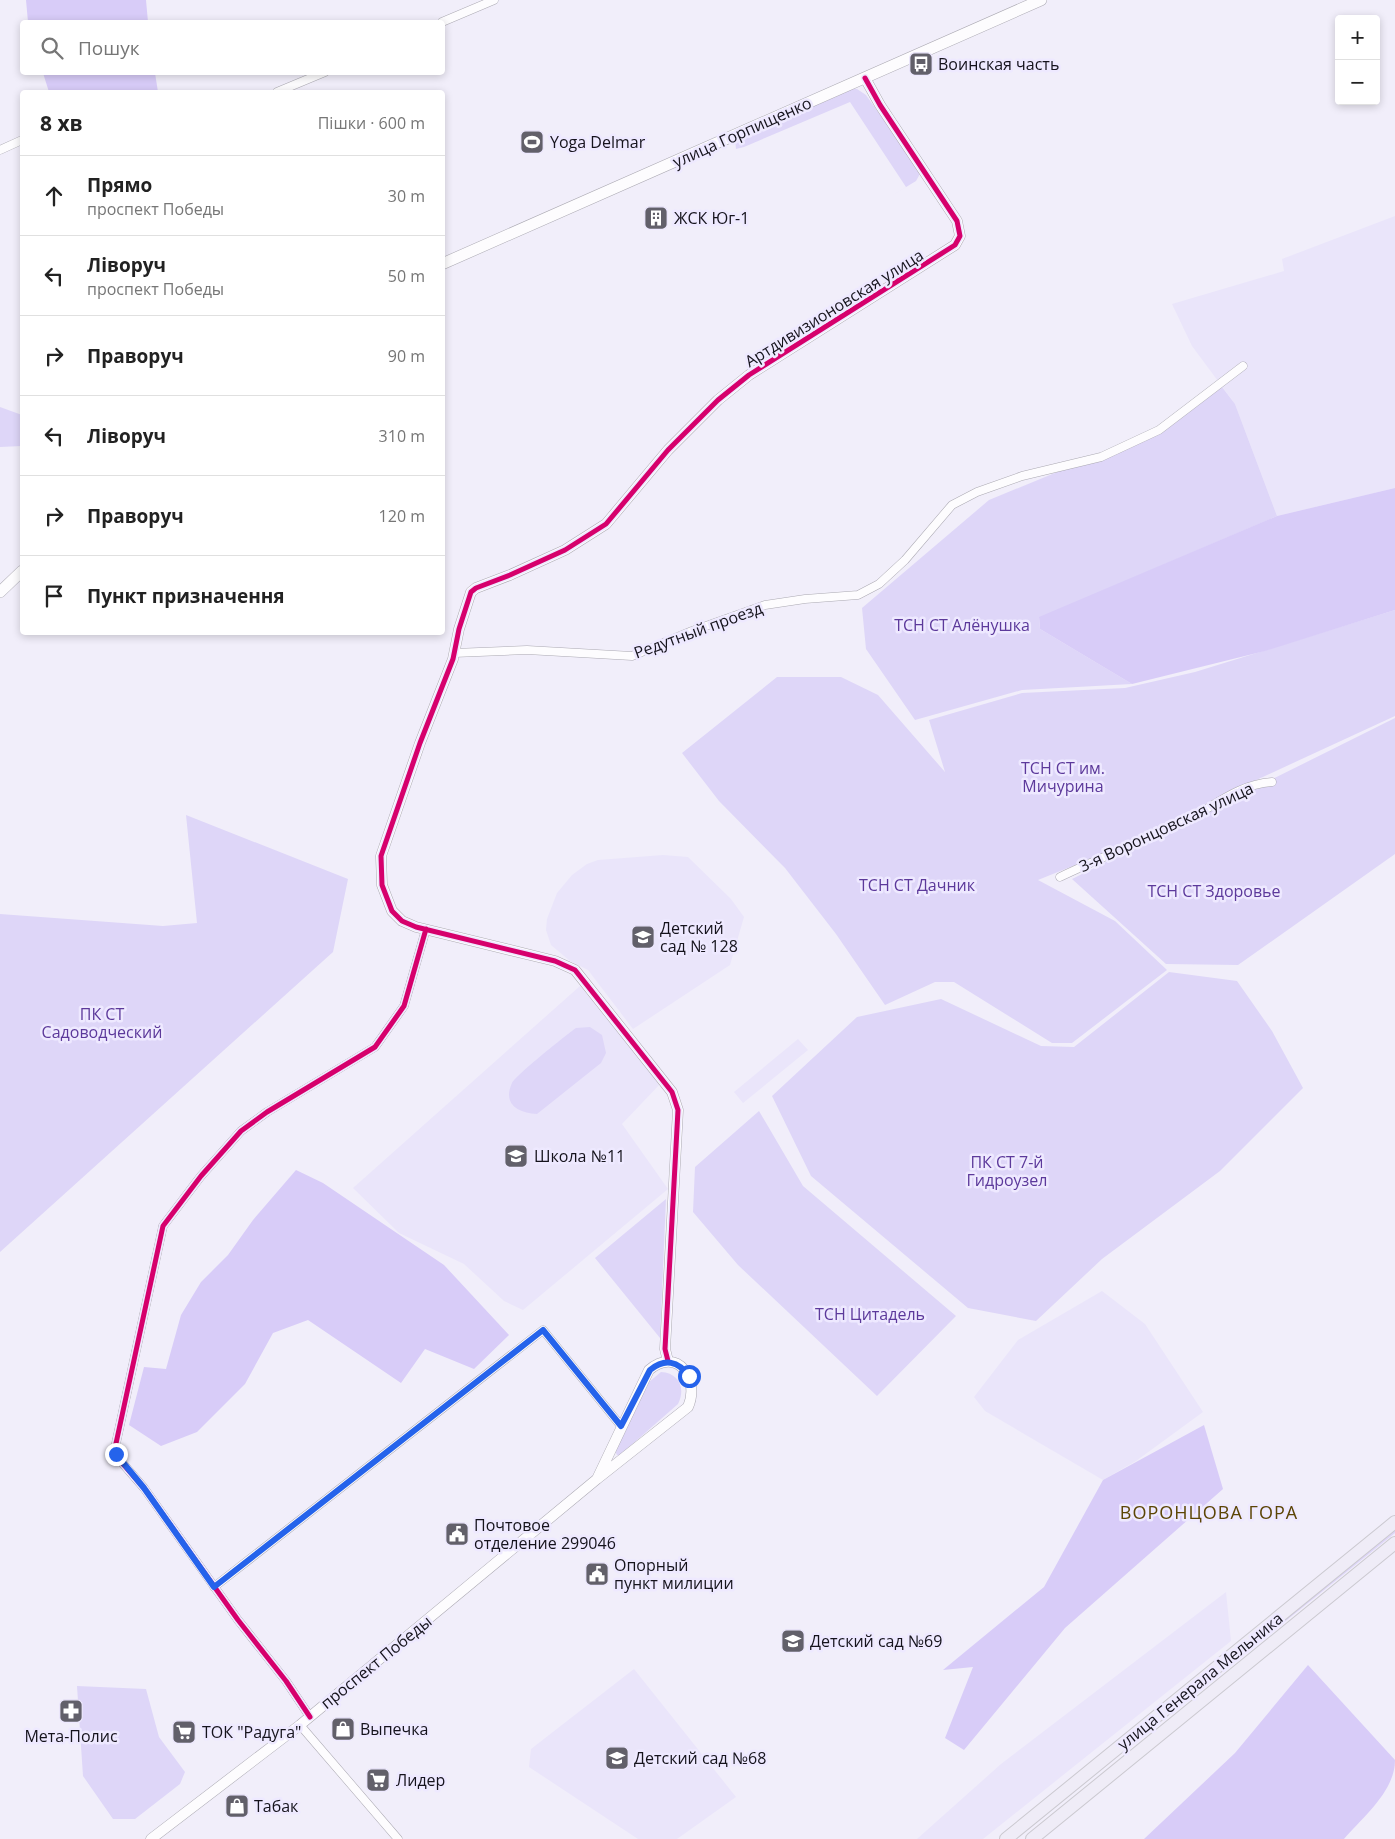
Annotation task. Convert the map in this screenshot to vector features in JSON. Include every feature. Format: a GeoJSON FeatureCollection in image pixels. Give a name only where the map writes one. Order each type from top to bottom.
{"type":"FeatureCollection","features":[{"type":"Feature","properties":{"kind":"main road","name":"улица Горпищенко"},"geometry":{"type":"LineString","coordinates":[[445,263],[1041,0]]}},
{"type":"Feature","properties":{"kind":"main road"},"geometry":{"type":"LineString","coordinates":[[0,592],[20,572]]}},
{"type":"Feature","properties":{"kind":"main road","name":"улица Генерала Мельника"},"geometry":{"type":"LineString","coordinates":[[1006,1839],[1395,1522]]}},
{"type":"Feature","properties":{"kind":"main road","name":"улица Генерала Мельника"},"geometry":{"type":"LineString","coordinates":[[1032,1839],[1395,1544]]}},
{"type":"Feature","properties":{"kind":"main road"},"geometry":{"type":"LineString","coordinates":[[1272,1622],[1282,1635]]}},
{"type":"Feature","properties":{"kind":"street"},"geometry":{"type":"LineString","coordinates":[[445,21],[494,0]]}},
{"type":"Feature","properties":{"kind":"street"},"geometry":{"type":"LineString","coordinates":[[282,90],[318,75]]}},
{"type":"Feature","properties":{"kind":"street","name":"Артдивизионовская улица"},"geometry":{"type":"LineString","coordinates":[[668,1362],[665,1349],[678,1110],[672,1092],[575,970],[547,959],[426,929],[402,921],[392,911],[382,885],[381,856],[400,797],[454,653],[468,601],[476,588],[542,561],[586,538],[606,524],[668,450],[718,400],[741,382],[955,245],[960,236],[957,221],[880,105],[865,78]]}},
{"type":"Feature","properties":{"kind":"street"},"geometry":{"type":"LineString","coordinates":[[0,150],[20,141]]}},
{"type":"Feature","properties":{"kind":"street","name":"Редутный проезд"},"geometry":{"type":"LineString","coordinates":[[454,653],[527,650],[632,656],[692,631],[765,606],[804,599],[858,595],[879,584],[904,560],[952,505],[977,492],[1022,476],[1102,457],[1159,430],[1242,366]]}},
{"type":"Feature","properties":{"kind":"street","name":"3-я Воронцовская улица"},"geometry":{"type":"LineString","coordinates":[[1060,877],[1179,824],[1215,802],[1258,783],[1272,782]]}},
{"type":"Feature","properties":{"kind":"street"},"geometry":{"type":"LineString","coordinates":[[310,1717],[286,1681],[214,1587],[144,1488],[116,1454],[115,1448],[163,1226],[201,1176],[241,1131],[267,1112],[376,1047],[404,1006],[426,929]]}},
{"type":"Feature","properties":{"kind":"street"},"geometry":{"type":"LineString","coordinates":[[214,1587],[543,1330],[621,1426]]}},
{"type":"Feature","properties":{"kind":"street","name":"проспект Победы"},"geometry":{"type":"LineString","coordinates":[[151,1839],[310,1717],[596,1479],[688,1408],[692,1388],[689,1376],[679,1365],[668,1362],[658,1364],[650,1370],[596,1479]]}},
{"type":"Feature","properties":{"kind":"street"},"geometry":{"type":"LineString","coordinates":[[300,1725],[398,1839]]}},
{"type":"Feature","properties":{"kind":"shaded area"},"geometry":{"type":"Polygon","coordinates":[[[26,0],[146,0],[148,20],[28,20],[26,0]]]}},
{"type":"Feature","properties":{"kind":"shaded area"},"geometry":{"type":"Polygon","coordinates":[[[44,75],[155,75],[158,90],[48,90],[44,75]]]}},
{"type":"Feature","properties":{"kind":"shaded area"},"geometry":{"type":"Polygon","coordinates":[[[1395,216],[1395,488],[1277,516],[1235,404],[1192,346],[1172,304],[1284,271],[1282,259],[1395,216]]]}},
{"type":"Feature","properties":{"kind":"shaded area"},"geometry":{"type":"Polygon","coordinates":[[[1395,488],[1395,610],[1265,651],[1132,684],[1040,629],[1039,617],[1277,516],[1395,488]]]}},
{"type":"Feature","properties":{"kind":"shaded area","name":"Детский сад № 128"},"geometry":{"type":"Polygon","coordinates":[[[663,855],[688,857],[731,899],[744,917],[730,965],[633,1029],[588,970],[570,961],[551,945],[546,930],[547,919],[557,893],[572,875],[587,864],[598,860],[663,855]]]}},
{"type":"Feature","properties":{"kind":"shaded area","name":"Школа №11"},"geometry":{"type":"Polygon","coordinates":[[[580,986],[661,1083],[622,1124],[668,1189],[523,1310],[504,1301],[464,1264],[399,1233],[353,1188],[580,986]]]}},
{"type":"Feature","properties":{"kind":"shaded area"},"geometry":{"type":"Polygon","coordinates":[[[798,1039],[808,1050],[743,1103],[734,1092],[798,1039]]]}},
{"type":"Feature","properties":{"kind":"shaded area"},"geometry":{"type":"Polygon","coordinates":[[[296,1170],[323,1183],[444,1265],[509,1335],[474,1369],[425,1349],[401,1383],[308,1320],[273,1333],[245,1384],[197,1432],[161,1446],[129,1425],[144,1367],[166,1369],[181,1315],[201,1282],[228,1255],[253,1220],[296,1170]]]}},
{"type":"Feature","properties":{"kind":"shaded area"},"geometry":{"type":"Polygon","coordinates":[[[1102,1291],[1145,1324],[1203,1412],[1136,1461],[1103,1480],[985,1411],[974,1397],[1018,1340],[1102,1291]]]}},
{"type":"Feature","properties":{"kind":"shaded area"},"geometry":{"type":"Polygon","coordinates":[[[1204,1425],[1223,1489],[1065,1628],[964,1750],[945,1738],[973,1667],[943,1670],[1044,1587],[1103,1480],[1204,1425]]]}},
{"type":"Feature","properties":{"kind":"shaded area"},"geometry":{"type":"Polygon","coordinates":[[[1226,1592],[1231,1641],[983,1839],[917,1839],[1001,1764],[1226,1592]]]}},
{"type":"Feature","properties":{"kind":"shaded area"},"geometry":{"type":"Polygon","coordinates":[[[1308,1665],[1395,1760],[1394,1771],[1384,1793],[1344,1839],[1144,1839],[1235,1753],[1308,1665]]]}},
{"type":"Feature","properties":{"kind":"shaded area","name":"Детский сад №68"},"geometry":{"type":"Polygon","coordinates":[[[634,1669],[736,1797],[677,1839],[638,1839],[529,1767],[531,1749],[634,1669]]]}},
{"type":"Feature","properties":{"kind":"green space"},"geometry":{"type":"Polygon","coordinates":[[[849,88],[857,89],[866,95],[921,172],[916,181],[888,198],[906,187],[850,102],[736,149],[735,139],[849,88]]]}},
{"type":"Feature","properties":{"kind":"green space","name":"ТСН СТ Алёнушка"},"geometry":{"type":"Polygon","coordinates":[[[1222,387],[1235,404],[1277,516],[1039,618],[1040,629],[1132,684],[1022,690],[915,720],[866,649],[862,608],[989,500],[1159,430],[1222,387]]]}},
{"type":"Feature","properties":{"kind":"green space"},"geometry":{"type":"Polygon","coordinates":[[[0,407],[20,414],[20,446],[0,447],[0,407]]]}},
{"type":"Feature","properties":{"kind":"green space"},"geometry":{"type":"Polygon","coordinates":[[[1395,610],[1395,716],[1215,799],[1132,842],[1038,880],[1115,921],[1167,970],[1072,1043],[1052,1043],[954,982],[935,982],[885,1005],[836,934],[785,868],[719,801],[682,753],[777,677],[841,677],[878,695],[945,772],[929,720],[1022,693],[1125,688],[1195,672],[1395,610]]]}},
{"type":"Feature","properties":{"kind":"green space","name":"ТСН СТ Здоровье"},"geometry":{"type":"Polygon","coordinates":[[[1395,718],[1395,854],[1238,965],[1166,964],[1072,879],[1395,718]]]}},
{"type":"Feature","properties":{"kind":"green space","name":"ПК СТ Садоводческий"},"geometry":{"type":"Polygon","coordinates":[[[186,815],[348,879],[333,952],[0,1252],[0,914],[163,926],[197,923],[186,815]]]}},
{"type":"Feature","properties":{"kind":"green space","name":"ПК СТ 7-й Гидроузел"},"geometry":{"type":"Polygon","coordinates":[[[1169,972],[1237,981],[1272,1031],[1303,1088],[1220,1171],[1102,1259],[1036,1321],[968,1308],[811,1176],[772,1096],[857,1017],[941,999],[1041,1046],[1074,1047],[1169,972]]]}},
{"type":"Feature","properties":{"kind":"green space"},"geometry":{"type":"Polygon","coordinates":[[[590,1027],[602,1035],[606,1053],[601,1063],[537,1114],[524,1112],[514,1106],[509,1097],[509,1091],[515,1079],[541,1055],[576,1028],[590,1027]]]}},
{"type":"Feature","properties":{"kind":"green space","name":"ТСН Цитадель"},"geometry":{"type":"Polygon","coordinates":[[[759,1111],[803,1186],[956,1316],[877,1396],[738,1265],[693,1212],[695,1167],[759,1111]]]}},
{"type":"Feature","properties":{"kind":"green space"},"geometry":{"type":"Polygon","coordinates":[[[666,1199],[660,1338],[595,1258],[666,1199]]]}},
{"type":"Feature","properties":{"kind":"green space"},"geometry":{"type":"Polygon","coordinates":[[[661,1372],[672,1375],[679,1382],[681,1392],[678,1404],[620,1455],[617,1455],[615,1451],[649,1382],[661,1372]]]}},
{"type":"Feature","properties":{"kind":"green space"},"geometry":{"type":"Polygon","coordinates":[[[1395,1526],[1395,1533],[1282,1624],[1279,1620],[1395,1526]]]}},
{"type":"Feature","properties":{"kind":"green space"},"geometry":{"type":"Polygon","coordinates":[[[77,1686],[146,1689],[159,1737],[185,1772],[180,1784],[135,1819],[113,1819],[83,1776],[77,1686]]]}},
{"type":"Feature","properties":{"kind":"cycle path"},"geometry":{"type":"LineString","coordinates":[[668,1361],[665,1349],[678,1110],[672,1092],[575,970],[555,961],[416,927],[402,921],[392,911],[382,885],[381,856],[420,743],[453,659],[459,629],[471,592],[476,588],[565,550],[606,524],[668,450],[718,400],[749,375],[955,245],[960,236],[957,221],[880,105],[865,78]]}},
{"type":"Feature","properties":{"kind":"cycle path"},"geometry":{"type":"LineString","coordinates":[[310,1717],[286,1681],[238,1620],[144,1488],[118,1458],[115,1448],[163,1226],[201,1176],[241,1131],[267,1112],[375,1047],[404,1006],[426,929]]}},
{"type":"Feature","properties":{"kind":"place","name":"Воинская часть"},"geometry":{"type":"Point","coordinates":[921,64]}},
{"type":"Feature","properties":{"kind":"place","name":"Yoga Delmar"},"geometry":{"type":"Point","coordinates":[532,142]}},
{"type":"Feature","properties":{"kind":"place","name":"ЖСК Юг-1"},"geometry":{"type":"Point","coordinates":[656,218]}},
{"type":"Feature","properties":{"kind":"place","name":"Детский сад № 128"},"geometry":{"type":"Point","coordinates":[643,937]}},
{"type":"Feature","properties":{"kind":"place","name":"Школа №11"},"geometry":{"type":"Point","coordinates":[516,1156]}},
{"type":"Feature","properties":{"kind":"place","name":"Почтовое отделение 299046"},"geometry":{"type":"Point","coordinates":[457,1534]}},
{"type":"Feature","properties":{"kind":"place","name":"Опорный пункт милиции"},"geometry":{"type":"Point","coordinates":[597,1574]}},
{"type":"Feature","properties":{"kind":"place","name":"Детский сад №69"},"geometry":{"type":"Point","coordinates":[793,1641]}},
{"type":"Feature","properties":{"kind":"place","name":"Мета-Полис"},"geometry":{"type":"Point","coordinates":[71,1711]}},
{"type":"Feature","properties":{"kind":"place","name":"Выпечка"},"geometry":{"type":"Point","coordinates":[343,1729]}},
{"type":"Feature","properties":{"kind":"place","name":"ТОК \"Радуга\""},"geometry":{"type":"Point","coordinates":[184,1732]}},
{"type":"Feature","properties":{"kind":"place","name":"Детский сад №68"},"geometry":{"type":"Point","coordinates":[617,1758]}},
{"type":"Feature","properties":{"kind":"place","name":"Лидер"},"geometry":{"type":"Point","coordinates":[378,1780]}},
{"type":"Feature","properties":{"kind":"place","name":"Табак"},"geometry":{"type":"Point","coordinates":[237,1806]}},
{"type":"Feature","properties":{"kind":"district","name":"ВОРОНЦОВА ГОРА"},"geometry":{"type":"Point","coordinates":[1209,1513]}},
{"type":"Feature","properties":{"kind":"route"},"geometry":{"type":"LineString","coordinates":[[116,1454],[144,1488],[214,1587],[543,1330],[621,1426],[650,1370],[654,1366],[663,1362],[676,1363],[689,1376]]}},
{"type":"Feature","properties":{"kind":"park label","name":"ТСН СТ им. Мичурина"},"geometry":{"type":"Point","coordinates":[1063,777]}},
{"type":"Feature","properties":{"kind":"park label","name":"ТСН СТ Дачник"},"geometry":{"type":"Point","coordinates":[917,885]}}]}
